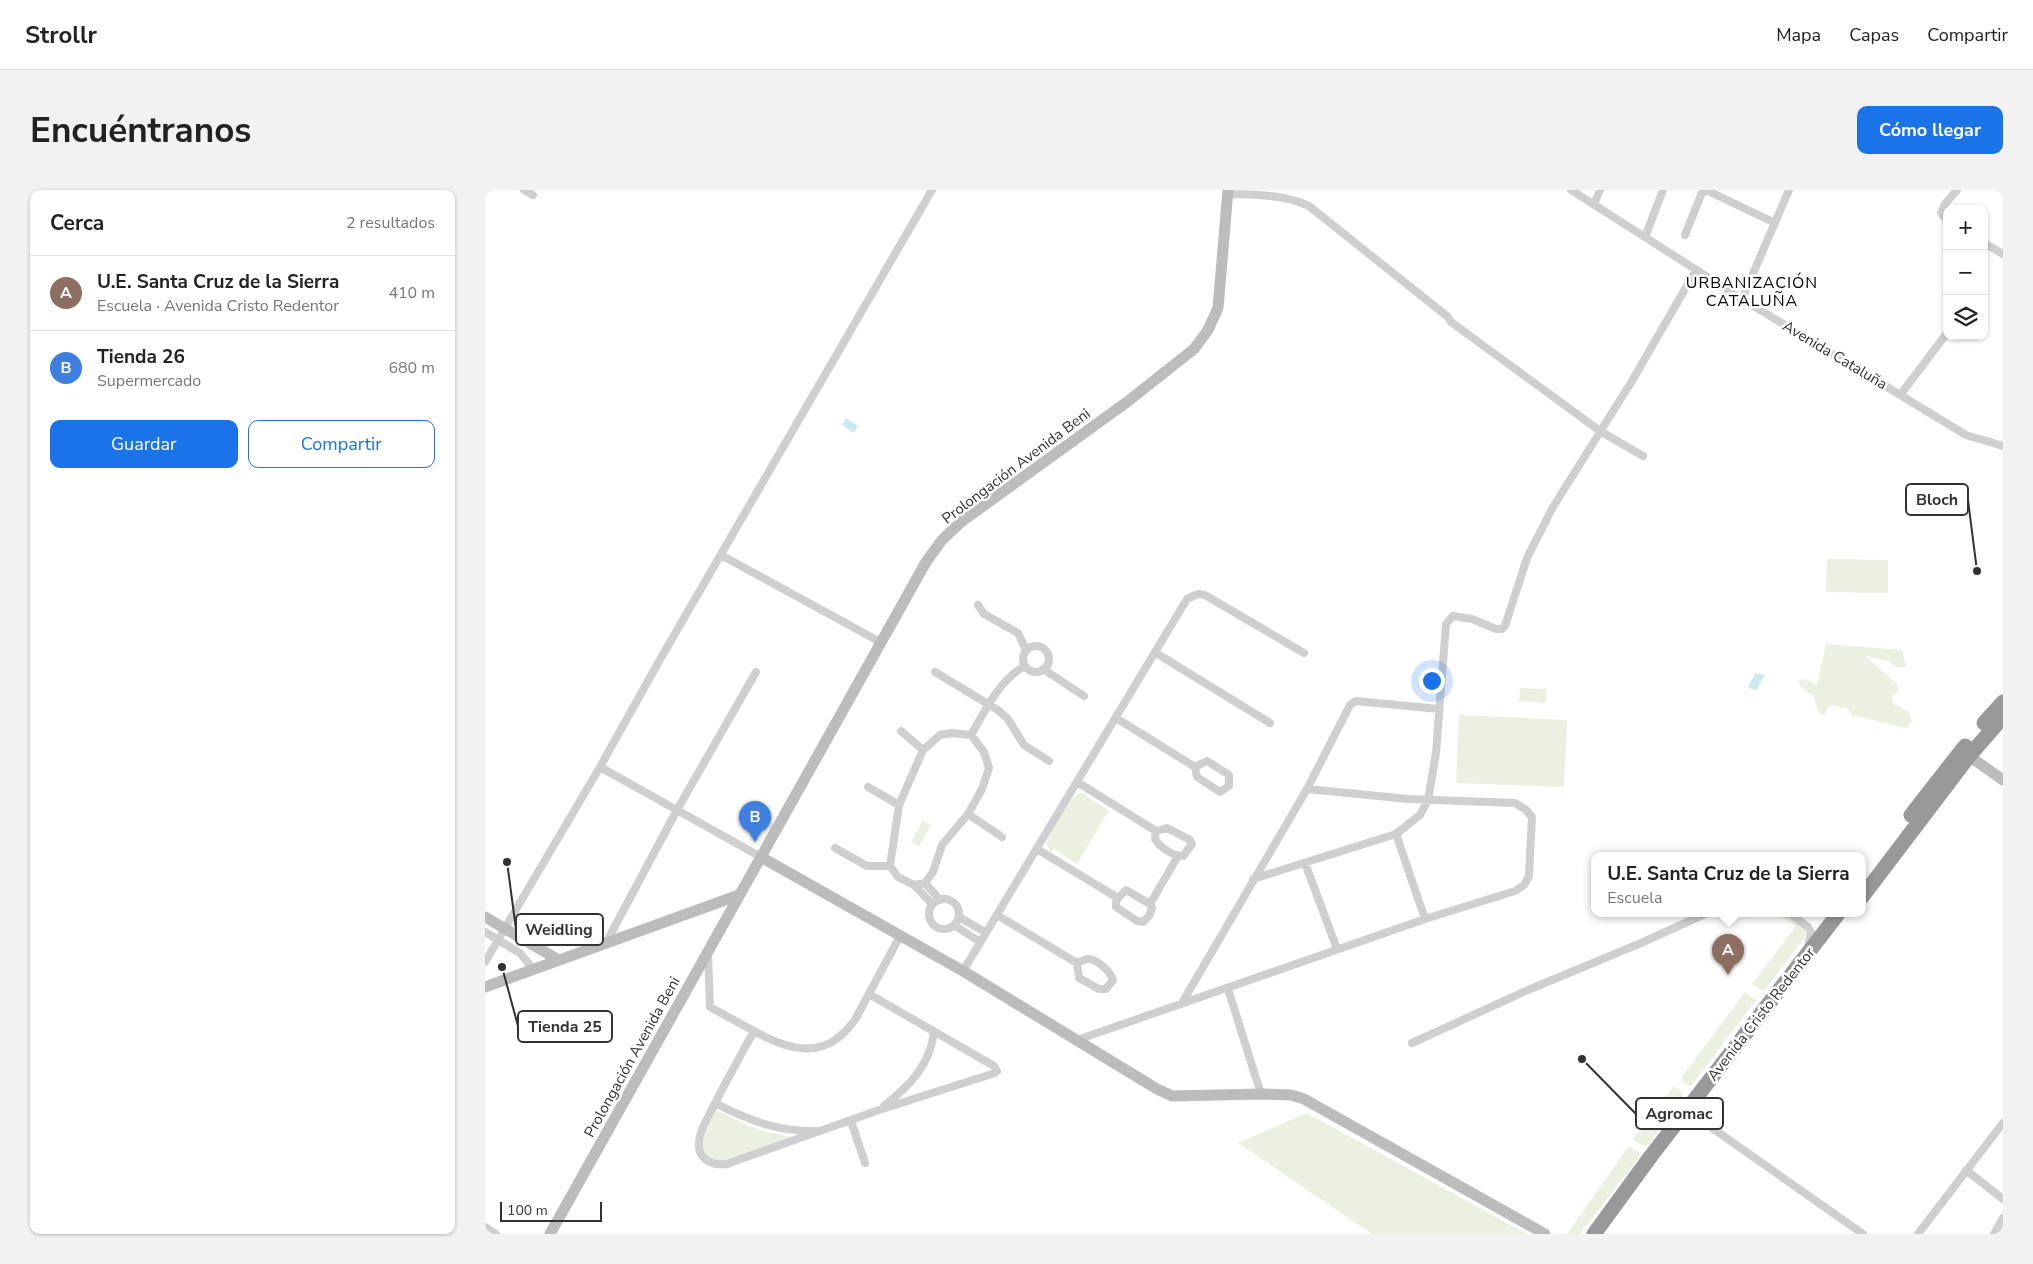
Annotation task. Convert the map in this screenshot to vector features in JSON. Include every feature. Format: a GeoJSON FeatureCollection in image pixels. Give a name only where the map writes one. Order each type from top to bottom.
{"type":"FeatureCollection","features":[{"type":"Feature","properties":{"kind":"highway"},"geometry":{"type":"LineString","coordinates":[[1866,876],[1945,770],[2003,702]]}},
{"type":"Feature","properties":{"kind":"highway"},"geometry":{"type":"LineString","coordinates":[[1866,892],[1969,756],[2003,717]]}},
{"type":"Feature","properties":{"kind":"highway","name":"Avenida Cristo Redentor"},"geometry":{"type":"LineString","coordinates":[[1594,1234],[1651,1156],[1835,917]]}},
{"type":"Feature","properties":{"kind":"highway","name":"Avenida Cristo Redentor"},"geometry":{"type":"LineString","coordinates":[[1606,1234],[1847,917]]}},
{"type":"Feature","properties":{"kind":"street"},"geometry":{"type":"LineString","coordinates":[[524,190],[533,195]]}},
{"type":"Feature","properties":{"kind":"street"},"geometry":{"type":"LineString","coordinates":[[485,962],[600,767],[932,190]]}},
{"type":"Feature","properties":{"kind":"street","name":"Avenida Cataluña"},"geometry":{"type":"LineString","coordinates":[[1571,190],[1742,299],[1966,435],[2003,446]]}},
{"type":"Feature","properties":{"kind":"street"},"geometry":{"type":"LineString","coordinates":[[1594,204],[1600,190]]}},
{"type":"Feature","properties":{"kind":"street"},"geometry":{"type":"LineString","coordinates":[[1645,237],[1663,190]]}},
{"type":"Feature","properties":{"kind":"street"},"geometry":{"type":"LineString","coordinates":[[1685,235],[1705,190],[1775,223]]}},
{"type":"Feature","properties":{"kind":"street"},"geometry":{"type":"LineString","coordinates":[[1742,299],[1789,190]]}},
{"type":"Feature","properties":{"kind":"street"},"geometry":{"type":"LineString","coordinates":[[1944,205],[1957,190]]}},
{"type":"Feature","properties":{"kind":"street"},"geometry":{"type":"LineString","coordinates":[[1228,192],[1280,196],[1297,200],[1309,206],[1447,316],[1451,322],[1600,431],[1643,456]]}},
{"type":"Feature","properties":{"kind":"street","name":"Prolongación Avenida Beni"},"geometry":{"type":"LineString","coordinates":[[550,1234],[825,740],[882,643],[926,562],[942,540],[961,522],[1127,402],[1193,349],[1208,330],[1218,308],[1228,192]]}},
{"type":"Feature","properties":{"kind":"street"},"geometry":{"type":"LineString","coordinates":[[1988,245],[2003,254]]}},
{"type":"Feature","properties":{"kind":"street"},"geometry":{"type":"LineString","coordinates":[[1253,879],[1395,834],[1420,815],[1428,800],[1436,753],[1447,624],[1449,619],[1453,616],[1473,619],[1496,629],[1502,629],[1505,626],[1527,558],[1553,507],[1632,381],[1696,270]]}},
{"type":"Feature","properties":{"kind":"street"},"geometry":{"type":"LineString","coordinates":[[1901,394],[1943,337]]}},
{"type":"Feature","properties":{"kind":"street"},"geometry":{"type":"LineString","coordinates":[[721,555],[882,643]]}},
{"type":"Feature","properties":{"kind":"street"},"geometry":{"type":"LineString","coordinates":[[963,972],[985,932],[1187,599],[1198,594],[1205,595],[1304,653]]}},
{"type":"Feature","properties":{"kind":"street"},"geometry":{"type":"LineString","coordinates":[[978,605],[984,614],[1018,633],[1026,650]]}},
{"type":"Feature","properties":{"kind":"street"},"geometry":{"type":"LineString","coordinates":[[1043,670],[1048,663],[1046,650],[1038,646],[1026,650],[1023,658],[1025,666],[1031,670],[1043,670],[1084,696]]}},
{"type":"Feature","properties":{"kind":"street"},"geometry":{"type":"LineString","coordinates":[[1155,653],[1270,723]]}},
{"type":"Feature","properties":{"kind":"street"},"geometry":{"type":"LineString","coordinates":[[971,735],[989,704],[1003,685],[1019,669],[1025,666]]}},
{"type":"Feature","properties":{"kind":"street"},"geometry":{"type":"LineString","coordinates":[[607,941],[677,810],[757,672]]}},
{"type":"Feature","properties":{"kind":"street"},"geometry":{"type":"LineString","coordinates":[[935,672],[989,704],[1008,719],[1024,745],[1049,761]]}},
{"type":"Feature","properties":{"kind":"street"},"geometry":{"type":"LineString","coordinates":[[1182,1003],[1307,789],[1350,705],[1356,701],[1439,709]]}},
{"type":"Feature","properties":{"kind":"street"},"geometry":{"type":"LineString","coordinates":[[1116,718],[1195,766],[1197,777],[1220,792],[1229,786],[1229,775],[1207,761],[1195,766]]}},
{"type":"Feature","properties":{"kind":"street"},"geometry":{"type":"LineString","coordinates":[[901,731],[923,750]]}},
{"type":"Feature","properties":{"kind":"street"},"geometry":{"type":"LineString","coordinates":[[913,885],[925,883],[933,872],[942,844],[968,814],[982,789],[989,768],[984,752],[971,735],[952,733],[940,735],[923,750],[899,805],[890,866],[898,877],[913,885],[932,904]]}},
{"type":"Feature","properties":{"kind":"street"},"geometry":{"type":"LineString","coordinates":[[1969,756],[2003,780]]}},
{"type":"Feature","properties":{"kind":"street"},"geometry":{"type":"LineString","coordinates":[[600,767],[963,972],[1157,1089],[1172,1096],[1261,1094],[1291,1095],[1304,1099],[1545,1234]]}},
{"type":"Feature","properties":{"kind":"street"},"geometry":{"type":"LineString","coordinates":[[1077,782],[1156,831],[1167,828],[1190,840],[1192,844],[1189,851],[1183,856],[1178,856],[1159,845],[1155,838],[1156,831]]}},
{"type":"Feature","properties":{"kind":"street"},"geometry":{"type":"LineString","coordinates":[[868,787],[899,805]]}},
{"type":"Feature","properties":{"kind":"street"},"geometry":{"type":"LineString","coordinates":[[1077,1040],[1425,919],[1515,891],[1524,886],[1529,876],[1532,817],[1525,809],[1515,803],[1428,800],[1307,789]]}},
{"type":"Feature","properties":{"kind":"street"},"geometry":{"type":"LineString","coordinates":[[968,814],[1002,837]]}},
{"type":"Feature","properties":{"kind":"street"},"geometry":{"type":"LineString","coordinates":[[1395,834],[1425,919]]}},
{"type":"Feature","properties":{"kind":"street"},"geometry":{"type":"LineString","coordinates":[[835,848],[867,866],[890,866]]}},
{"type":"Feature","properties":{"kind":"street"},"geometry":{"type":"LineString","coordinates":[[1037,849],[1118,898]]}},
{"type":"Feature","properties":{"kind":"street"},"geometry":{"type":"LineString","coordinates":[[1150,904],[1178,856]]}},
{"type":"Feature","properties":{"kind":"street"},"geometry":{"type":"LineString","coordinates":[[1305,863],[1337,950]]}},
{"type":"Feature","properties":{"kind":"street"},"geometry":{"type":"LineString","coordinates":[[925,883],[940,900]]}},
{"type":"Feature","properties":{"kind":"street"},"geometry":{"type":"LineString","coordinates":[[1126,890],[1150,904],[1152,908],[1149,916],[1143,922],[1137,921],[1116,907],[1115,902],[1118,898],[1126,890]]}},
{"type":"Feature","properties":{"kind":"street"},"geometry":{"type":"LineString","coordinates":[[485,987],[557,959],[739,895]]}},
{"type":"Feature","properties":{"kind":"street"},"geometry":{"type":"LineString","coordinates":[[940,900],[950,900],[959,912],[955,925],[945,929],[936,927],[932,923],[929,914],[932,904],[940,900]]}},
{"type":"Feature","properties":{"kind":"street"},"geometry":{"type":"LineString","coordinates":[[997,915],[1077,964]]}},
{"type":"Feature","properties":{"kind":"street"},"geometry":{"type":"LineString","coordinates":[[485,917],[557,959]]}},
{"type":"Feature","properties":{"kind":"street"},"geometry":{"type":"LineString","coordinates":[[959,917],[985,932]]}},
{"type":"Feature","properties":{"kind":"street"},"geometry":{"type":"LineString","coordinates":[[1412,1043],[1528,990],[1698,917]]}},
{"type":"Feature","properties":{"kind":"street"},"geometry":{"type":"LineString","coordinates":[[1794,917],[1808,927],[1811,932],[1805,956]]}},
{"type":"Feature","properties":{"kind":"street"},"geometry":{"type":"LineString","coordinates":[[1808,927],[1822,926],[1835,917]]}},
{"type":"Feature","properties":{"kind":"street"},"geometry":{"type":"LineString","coordinates":[[955,925],[980,942]]}},
{"type":"Feature","properties":{"kind":"street"},"geometry":{"type":"LineString","coordinates":[[485,932],[520,954],[533,969]]}},
{"type":"Feature","properties":{"kind":"street"},"geometry":{"type":"LineString","coordinates":[[707,951],[710,1007],[781,1045],[797,1048],[815,1048],[825,1045],[843,1033],[853,1022],[900,936]]}},
{"type":"Feature","properties":{"kind":"street"},"geometry":{"type":"LineString","coordinates":[[1088,959],[1092,960],[1109,971],[1113,980],[1106,989],[1099,989],[1079,978],[1077,964],[1088,959]]}},
{"type":"Feature","properties":{"kind":"street"},"geometry":{"type":"LineString","coordinates":[[1228,989],[1261,1094]]}},
{"type":"Feature","properties":{"kind":"street"},"geometry":{"type":"LineString","coordinates":[[754,1031],[702,1130],[699,1151],[705,1160],[715,1164],[727,1164],[879,1110],[997,1071],[994,1066],[869,994]]}},
{"type":"Feature","properties":{"kind":"street"},"geometry":{"type":"LineString","coordinates":[[879,1110],[918,1076],[929,1055],[934,1032]]}},
{"type":"Feature","properties":{"kind":"street"},"geometry":{"type":"LineString","coordinates":[[715,1103],[743,1117],[769,1126],[794,1131],[823,1131]]}},
{"type":"Feature","properties":{"kind":"street"},"geometry":{"type":"LineString","coordinates":[[1695,1116],[1863,1234]]}},
{"type":"Feature","properties":{"kind":"street"},"geometry":{"type":"LineString","coordinates":[[851,1121],[865,1163]]}},
{"type":"Feature","properties":{"kind":"street"},"geometry":{"type":"LineString","coordinates":[[1918,1234],[2003,1123]]}},
{"type":"Feature","properties":{"kind":"street"},"geometry":{"type":"LineString","coordinates":[[1966,1170],[2003,1199]]}},
{"type":"Feature","properties":{"kind":"street"},"geometry":{"type":"LineString","coordinates":[[1994,1234],[2003,1218]]}},
{"type":"Feature","properties":{"kind":"street"},"geometry":{"type":"LineString","coordinates":[[485,1227],[496,1234]]}},
{"type":"Feature","properties":{"kind":"green space"},"geometry":{"type":"Polygon","coordinates":[[[1827,559],[1888,560],[1888,593],[1826,592],[1827,559]]]}},
{"type":"Feature","properties":{"kind":"green space"},"geometry":{"type":"Polygon","coordinates":[[[1826,644],[1902,650],[1906,667],[1896,667],[1889,661],[1865,656],[1897,684],[1899,691],[1892,696],[1894,704],[1909,712],[1912,722],[1907,728],[1853,716],[1847,708],[1829,705],[1824,716],[1819,713],[1813,695],[1801,687],[1798,680],[1806,679],[1817,685],[1826,644]]]}},
{"type":"Feature","properties":{"kind":"green space"},"geometry":{"type":"Polygon","coordinates":[[[1520,688],[1547,689],[1546,703],[1519,701],[1520,688]]]}},
{"type":"Feature","properties":{"kind":"green space"},"geometry":{"type":"Polygon","coordinates":[[[1459,715],[1567,720],[1564,787],[1456,783],[1459,715]]]}},
{"type":"Feature","properties":{"kind":"green space"},"geometry":{"type":"Polygon","coordinates":[[[1081,793],[1088,795],[1087,797],[1109,810],[1077,864],[1054,849],[1051,853],[1047,845],[1051,832],[1060,816],[1071,801],[1081,793]]]}},
{"type":"Feature","properties":{"kind":"green space"},"geometry":{"type":"Polygon","coordinates":[[[922,821],[931,825],[919,847],[911,842],[922,821]]]}},
{"type":"Feature","properties":{"kind":"green space"},"geometry":{"type":"Polygon","coordinates":[[[1781,917],[1789,917],[1805,928],[1805,937],[1765,990],[1761,990],[1752,984],[1796,926],[1781,917]]]}},
{"type":"Feature","properties":{"kind":"green space"},"geometry":{"type":"Polygon","coordinates":[[[1745,992],[1756,1000],[1691,1086],[1683,1083],[1681,1078],[1745,992]]]}},
{"type":"Feature","properties":{"kind":"green space"},"geometry":{"type":"Polygon","coordinates":[[[1674,1086],[1680,1090],[1683,1097],[1647,1146],[1642,1145],[1633,1139],[1674,1086]]]}},
{"type":"Feature","properties":{"kind":"green space"},"geometry":{"type":"Polygon","coordinates":[[[719,1111],[751,1126],[784,1135],[790,1139],[724,1162],[708,1158],[704,1154],[702,1141],[715,1112],[719,1111]]]}},
{"type":"Feature","properties":{"kind":"green space"},"geometry":{"type":"Polygon","coordinates":[[[1307,1113],[1527,1234],[1372,1234],[1238,1143],[1307,1113]]]}},
{"type":"Feature","properties":{"kind":"green space"},"geometry":{"type":"Polygon","coordinates":[[[1629,1146],[1639,1152],[1640,1156],[1580,1234],[1567,1234],[1629,1146]]]}},
{"type":"Feature","properties":{"kind":"water"},"geometry":{"type":"Polygon","coordinates":[[[846,418],[858,426],[854,433],[842,425],[846,418]]]}},
{"type":"Feature","properties":{"kind":"water"},"geometry":{"type":"Polygon","coordinates":[[[1755,673],[1765,675],[1756,691],[1748,687],[1755,673]]]}},
{"type":"Feature","properties":{"kind":"place","name":"Bloch"},"geometry":{"type":"Point","coordinates":[1977,571]}},
{"type":"Feature","properties":{"kind":"place","name":"Tienda 26"},"geometry":{"type":"Point","coordinates":[755,842]}},
{"type":"Feature","properties":{"kind":"place","name":"Weidling"},"geometry":{"type":"Point","coordinates":[507,862]}},
{"type":"Feature","properties":{"kind":"place","name":"Tienda 25"},"geometry":{"type":"Point","coordinates":[502,967]}},
{"type":"Feature","properties":{"kind":"place","name":"U.E. Santa Cruz de la Sierra"},"geometry":{"type":"Point","coordinates":[1728,975]}},
{"type":"Feature","properties":{"kind":"place","name":"Agromac"},"geometry":{"type":"Point","coordinates":[1582,1059]}},
{"type":"Feature","properties":{"kind":"district","name":"URBANIZACIÓN CATALUÑA"},"geometry":{"type":"Point","coordinates":[1752,291]}}]}
